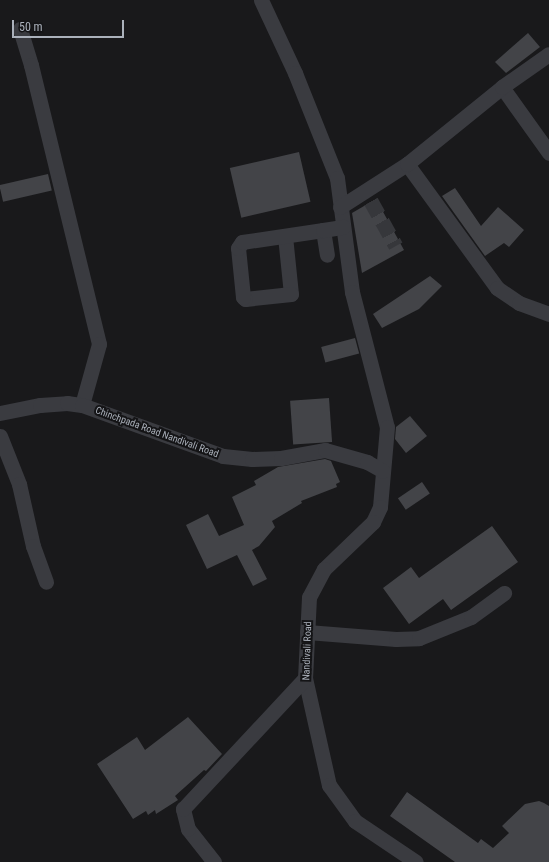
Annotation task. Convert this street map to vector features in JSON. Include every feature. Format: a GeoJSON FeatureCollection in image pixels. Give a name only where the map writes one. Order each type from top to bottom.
{"type":"FeatureCollection","features":[{"type":"Feature","properties":{"kind":"street","name":"Nandivali Road"},"geometry":{"type":"LineString","coordinates":[[261,0],[295,73],[337,178],[352,292],[387,427],[380,507],[373,522],[324,569],[315,583],[310,597],[305,678],[329,785],[355,820],[416,862]]}},
{"type":"Feature","properties":{"kind":"street"},"geometry":{"type":"LineString","coordinates":[[20,29],[31,66],[99,344],[82,405]]}},
{"type":"Feature","properties":{"kind":"street"},"geometry":{"type":"LineString","coordinates":[[340,207],[369,196],[502,87],[549,54]]}},
{"type":"Feature","properties":{"kind":"street"},"geometry":{"type":"LineString","coordinates":[[502,87],[549,153]]}},
{"type":"Feature","properties":{"kind":"street"},"geometry":{"type":"LineString","coordinates":[[407,164],[497,288],[518,304],[549,314]]}},
{"type":"Feature","properties":{"kind":"street"},"geometry":{"type":"LineString","coordinates":[[285,236],[291,294],[245,300],[243,297],[239,244],[285,236],[343,227]]}},
{"type":"Feature","properties":{"kind":"street"},"geometry":{"type":"LineString","coordinates":[[322,230],[327,256]]}},
{"type":"Feature","properties":{"kind":"street","name":"Chinchpada Road Nandivali Road"},"geometry":{"type":"LineString","coordinates":[[0,413],[40,405],[67,403],[82,405],[223,456],[252,459],[280,458],[325,450],[367,462],[383,471]]}},
{"type":"Feature","properties":{"kind":"street"},"geometry":{"type":"LineString","coordinates":[[0,436],[19,484],[33,546],[46,582]]}},
{"type":"Feature","properties":{"kind":"street"},"geometry":{"type":"LineString","coordinates":[[307,632],[396,639],[419,638],[470,617],[504,593]]}},
{"type":"Feature","properties":{"kind":"street"},"geometry":{"type":"LineString","coordinates":[[214,862],[188,829],[182,809],[305,678]]}},
{"type":"Feature","properties":{"kind":"building"},"geometry":{"type":"Polygon","coordinates":[[[528,33],[540,47],[506,73],[495,62],[528,33]]]}},
{"type":"Feature","properties":{"kind":"building"},"geometry":{"type":"Polygon","coordinates":[[[299,152],[310,202],[241,218],[230,168],[299,152]]]}},
{"type":"Feature","properties":{"kind":"building"},"geometry":{"type":"Polygon","coordinates":[[[48,174],[52,191],[3,202],[0,185],[48,174]]]}},
{"type":"Feature","properties":{"kind":"building"},"geometry":{"type":"Polygon","coordinates":[[[455,188],[481,226],[498,207],[524,230],[509,247],[504,243],[485,256],[442,196],[455,188]]]}},
{"type":"Feature","properties":{"kind":"building"},"geometry":{"type":"Polygon","coordinates":[[[376,199],[404,250],[362,273],[352,213],[376,199]]]}},
{"type":"Feature","properties":{"kind":"building"},"geometry":{"type":"Polygon","coordinates":[[[430,276],[442,286],[419,309],[382,328],[373,314],[430,276]]]}},
{"type":"Feature","properties":{"kind":"building"},"geometry":{"type":"Polygon","coordinates":[[[355,338],[359,353],[325,363],[321,347],[355,338]]]}},
{"type":"Feature","properties":{"kind":"building"},"geometry":{"type":"Polygon","coordinates":[[[329,398],[332,442],[293,445],[290,401],[329,398]]]}},
{"type":"Feature","properties":{"kind":"building"},"geometry":{"type":"Polygon","coordinates":[[[410,416],[427,436],[406,453],[395,439],[396,427],[410,416]]]}},
{"type":"Feature","properties":{"kind":"building"},"geometry":{"type":"Polygon","coordinates":[[[325,459],[331,461],[340,482],[336,484],[337,487],[301,501],[302,503],[272,521],[275,527],[259,546],[252,550],[267,579],[253,586],[237,555],[207,569],[186,525],[208,514],[219,536],[244,525],[232,497],[256,485],[254,481],[278,467],[325,459]]]}},
{"type":"Feature","properties":{"kind":"building"},"geometry":{"type":"Polygon","coordinates":[[[422,482],[430,494],[406,510],[398,498],[422,482]]]}},
{"type":"Feature","properties":{"kind":"building"},"geometry":{"type":"Polygon","coordinates":[[[492,526],[518,562],[451,610],[443,599],[409,624],[383,588],[411,567],[419,578],[492,526]]]}},
{"type":"Feature","properties":{"kind":"building"},"geometry":{"type":"Polygon","coordinates":[[[188,717],[222,754],[206,771],[204,770],[175,796],[178,800],[156,814],[155,810],[148,815],[146,811],[133,819],[97,764],[137,737],[145,750],[188,717]]]}},
{"type":"Feature","properties":{"kind":"building"},"geometry":{"type":"Polygon","coordinates":[[[407,792],[478,843],[481,839],[493,848],[509,833],[502,826],[525,804],[539,801],[544,803],[549,806],[549,862],[455,862],[390,816],[407,792]]]}},
{"type":"Feature","properties":{"kind":"tunnel"},"geometry":{"type":"LineString","coordinates":[[371,201],[396,246]]}}]}
